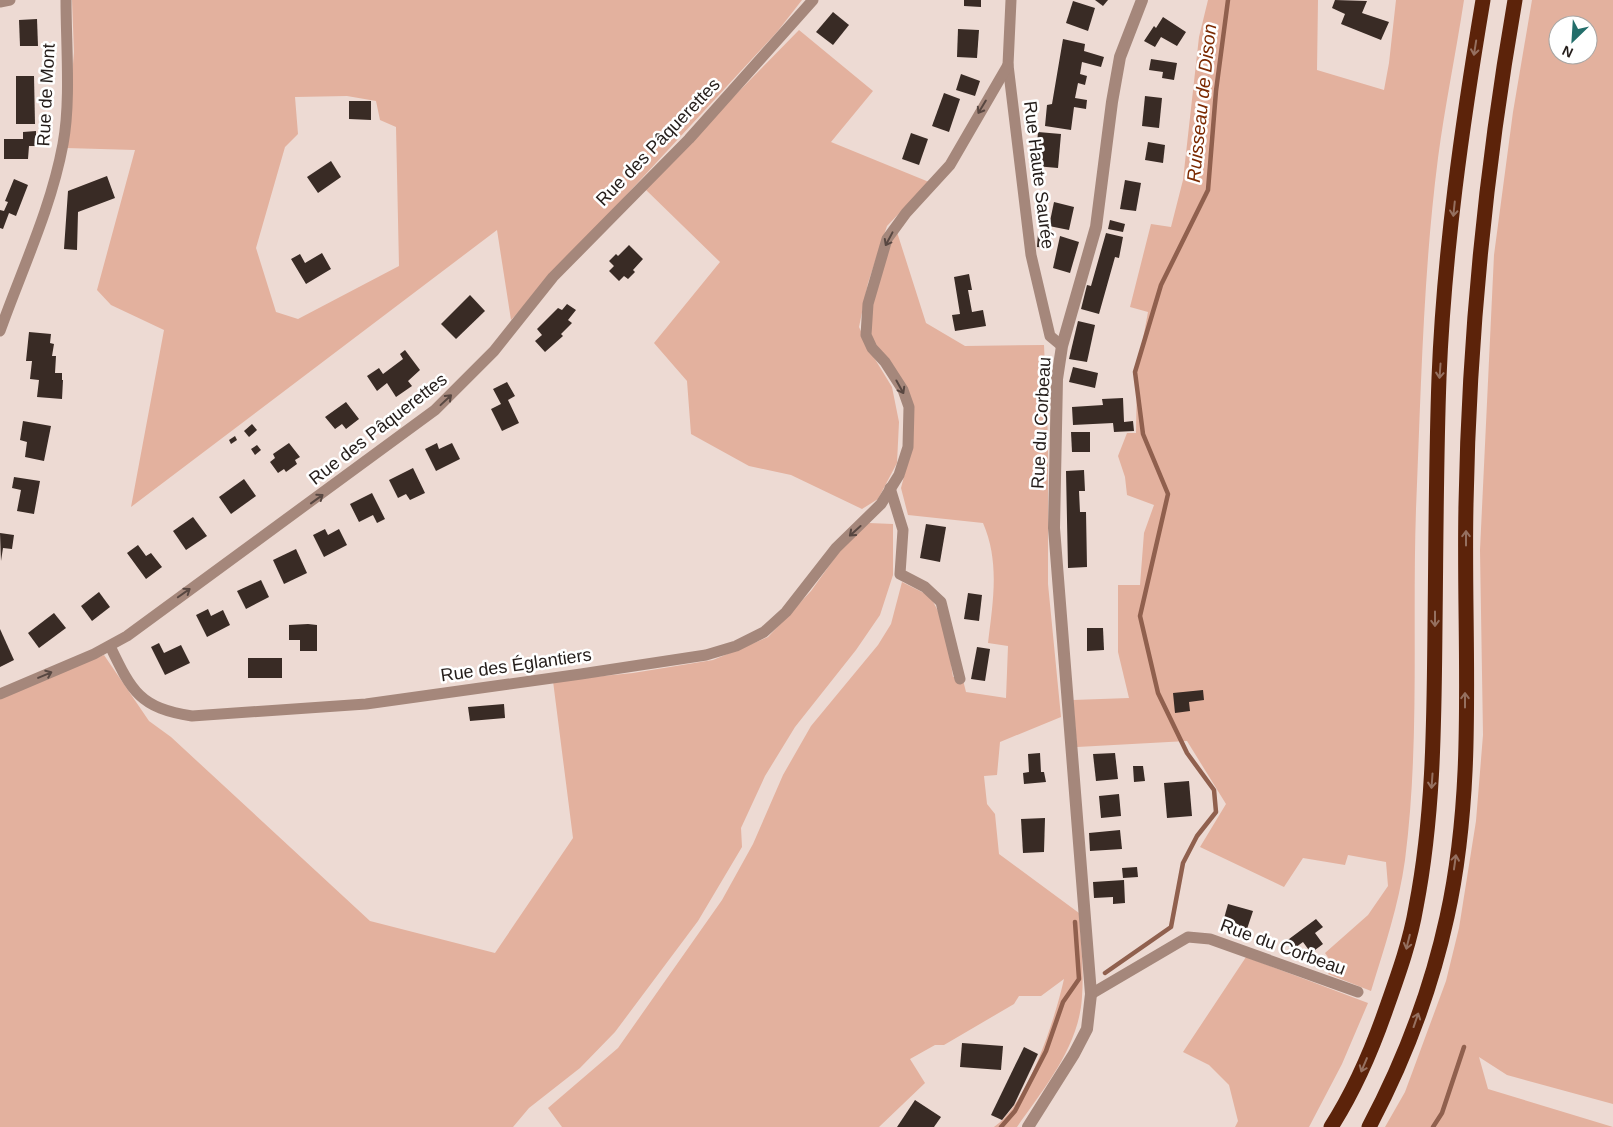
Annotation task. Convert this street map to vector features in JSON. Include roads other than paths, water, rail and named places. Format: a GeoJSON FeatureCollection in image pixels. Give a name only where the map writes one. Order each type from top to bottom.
{"type":"FeatureCollection","features":[{"type":"Feature","properties":{"kind":"highway"},"geometry":{"type":"LineString","coordinates":[[1331,1127],[1358,1080],[1402,964],[1416,909],[1428,831],[1434,747],[1435,499],[1439,373],[1448,256],[1461,142],[1483,0]]}},
{"type":"Feature","properties":{"kind":"highway"},"geometry":{"type":"LineString","coordinates":[[1369,1127],[1400,1066],[1432,973],[1447,916],[1459,838],[1465,748],[1466,503],[1471,378],[1480,258],[1505,59],[1515,0]]}},
{"type":"Feature","properties":{"kind":"street"},"geometry":{"type":"LineString","coordinates":[[0,2],[10,0]]}},
{"type":"Feature","properties":{"kind":"street","name":"Rue de Mont"},"geometry":{"type":"LineString","coordinates":[[0,331],[46,209],[63,143],[67,83],[66,0]]}},
{"type":"Feature","properties":{"kind":"street","name":"Rue des Pâquerettes"},"geometry":{"type":"LineString","coordinates":[[0,694],[110,646],[127,636],[176,598],[340,482],[435,410],[494,351],[553,276],[689,138],[813,0]]}},
{"type":"Feature","properties":{"kind":"street","name":"Rue Haute Saurée"},"geometry":{"type":"LineString","coordinates":[[1011,0],[1008,65],[1031,255],[1050,336],[1062,346]]}},
{"type":"Feature","properties":{"kind":"street","name":"Rue du Corbeau"},"geometry":{"type":"LineString","coordinates":[[1028,1127],[1074,1054],[1087,1029],[1091,994],[1054,528],[1057,379],[1062,346],[1096,226],[1112,102],[1120,57],[1142,0]]}},
{"type":"Feature","properties":{"kind":"street","name":"Rue des Églantiers"},"geometry":{"type":"LineString","coordinates":[[110,646],[122,671],[142,698],[153,706],[170,712],[192,716],[366,704],[706,655],[736,646],[764,632],[778,619],[836,548],[881,504],[899,475],[908,446],[908,407],[903,390],[885,362],[872,348],[866,335],[868,304],[887,239],[906,213],[950,165],[1008,65]]}},
{"type":"Feature","properties":{"kind":"street"},"geometry":{"type":"LineString","coordinates":[[890,488],[903,530],[900,574],[925,587],[941,602],[960,679]]}},
{"type":"Feature","properties":{"kind":"street","name":"Rue du Corbeau"},"geometry":{"type":"LineString","coordinates":[[1091,994],[1188,936],[1210,939],[1358,992]]}},
{"type":"Feature","properties":{"kind":"waterway","name":"Ruisseau de Dison"},"geometry":{"type":"LineString","coordinates":[[1105,973],[1171,927],[1183,863],[1197,836],[1216,812],[1214,790],[1187,753],[1158,693],[1140,616],[1168,494],[1143,434],[1135,372],[1161,285],[1208,190],[1216,91],[1228,0]]}},
{"type":"Feature","properties":{"kind":"waterway"},"geometry":{"type":"LineString","coordinates":[[1001,1127],[1015,1111],[1046,1051],[1063,1002],[1079,979],[1075,922]]}},
{"type":"Feature","properties":{"kind":"waterway"},"geometry":{"type":"LineString","coordinates":[[1433,1127],[1442,1113],[1464,1047]]}}]}
